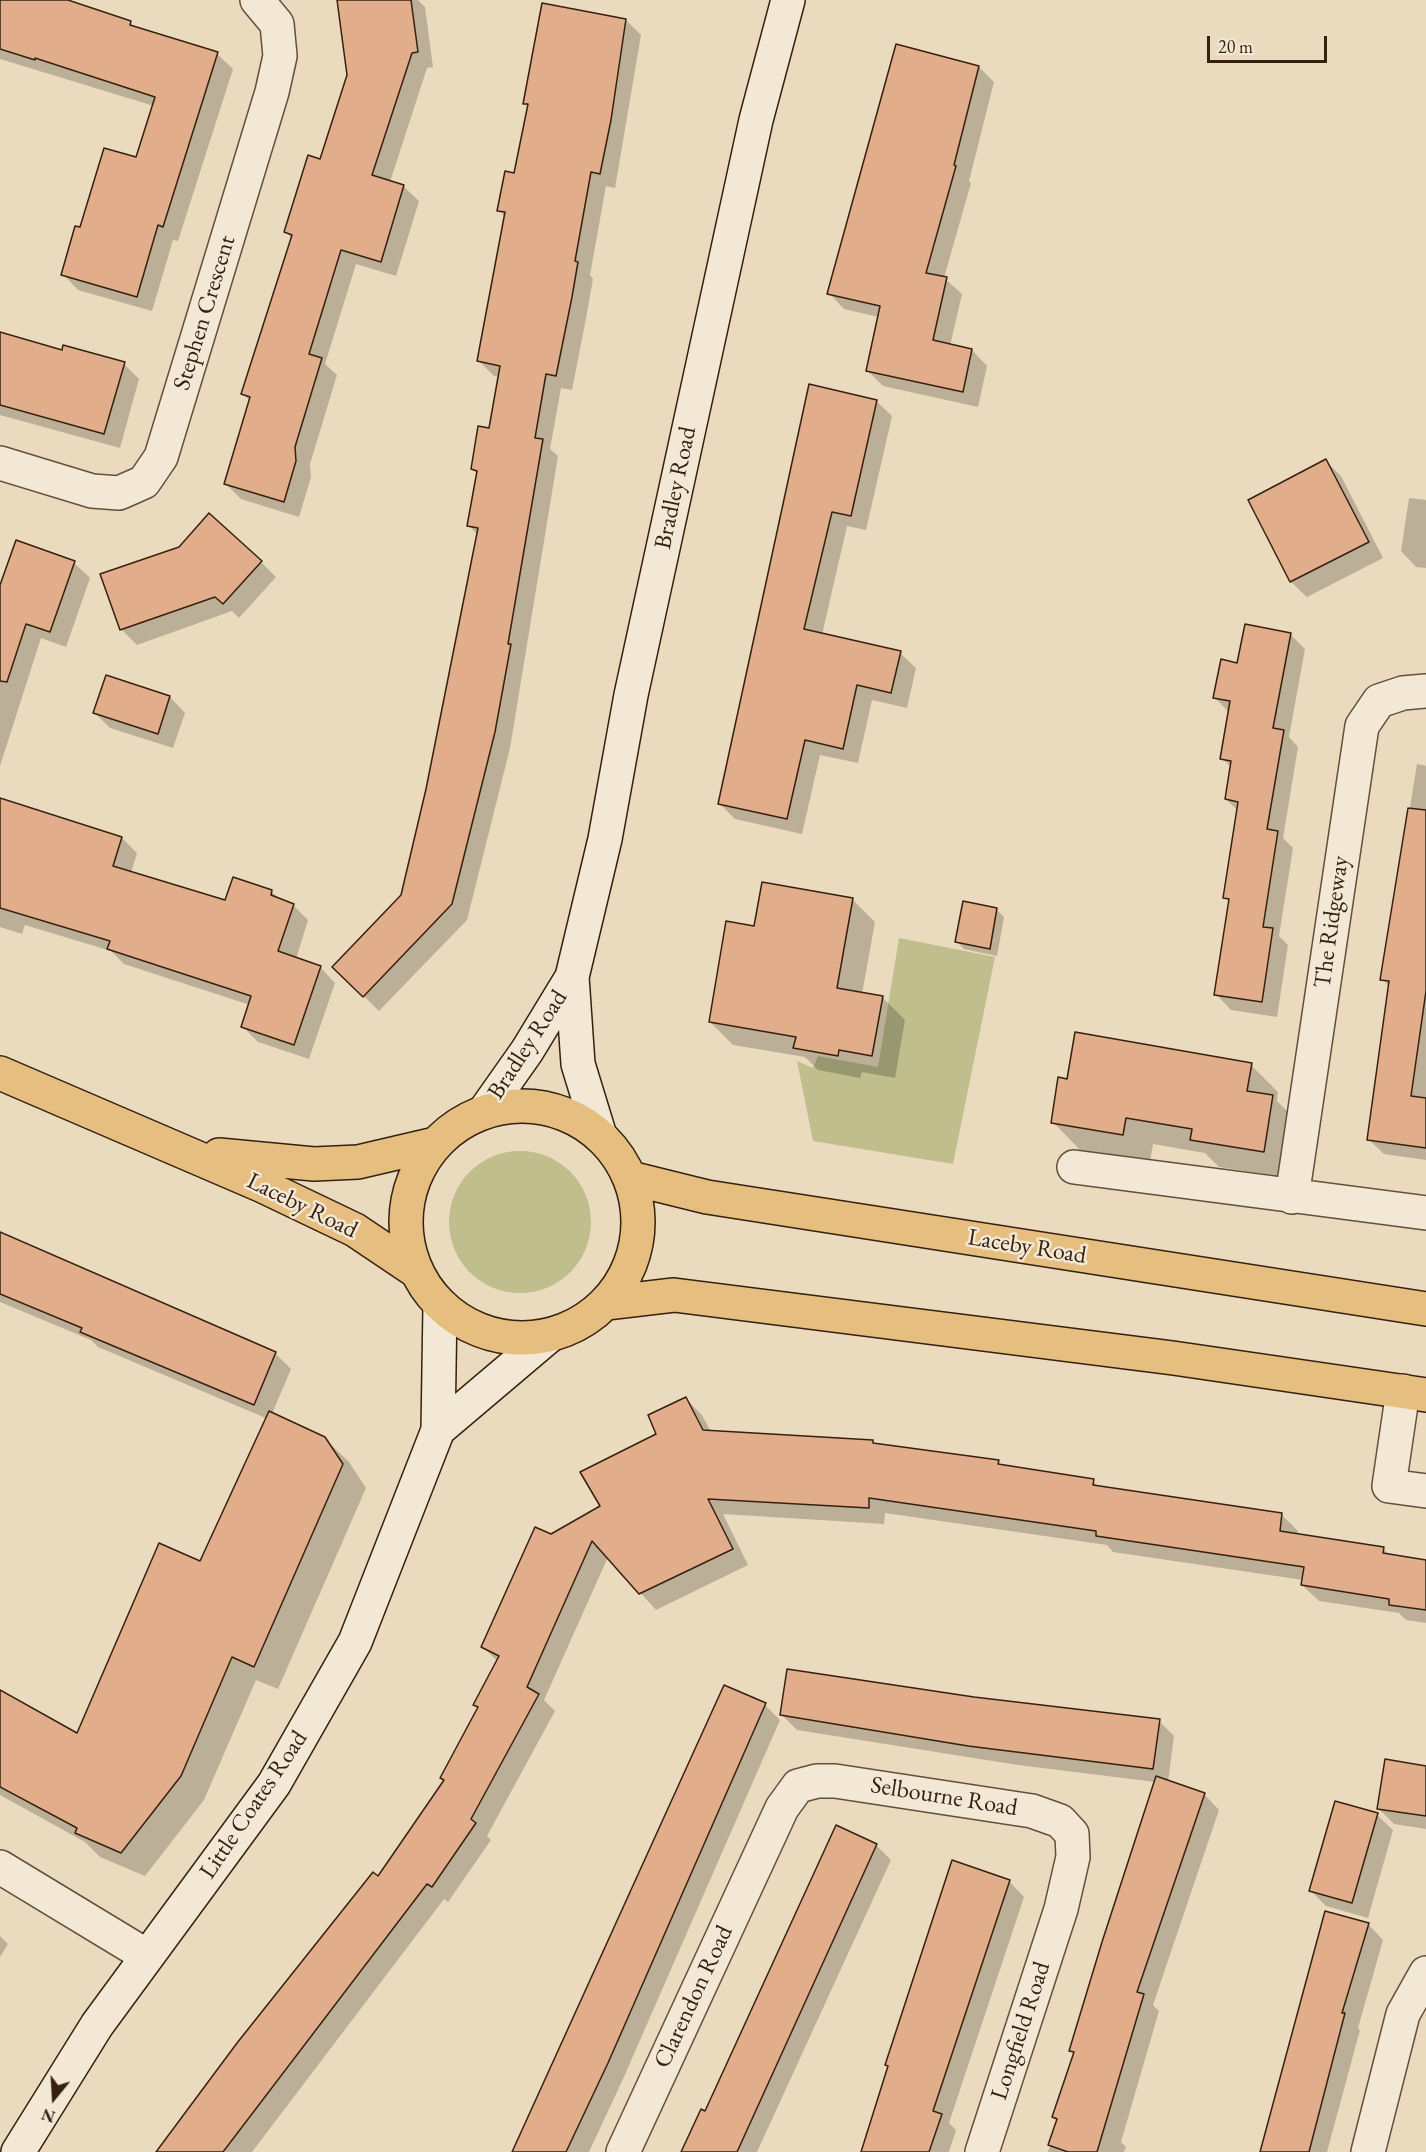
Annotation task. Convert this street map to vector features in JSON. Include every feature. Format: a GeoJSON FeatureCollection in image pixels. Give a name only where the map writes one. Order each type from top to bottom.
{"type":"FeatureCollection","features":[{"type":"Feature","properties":{"kind":"highway","name":"Laceby Road"},"geometry":{"type":"LineString","coordinates":[[0,1073],[182,1150],[355,1230],[416,1271]]}},
{"type":"Feature","properties":{"kind":"highway"},"geometry":{"type":"LineString","coordinates":[[514,1106],[544,1108],[583,1123],[612,1149],[630,1178],[638,1218],[637,1241],[631,1263],[620,1285],[606,1303],[580,1323],[549,1335],[526,1339],[502,1337],[459,1320],[440,1306],[416,1271],[407,1246],[405,1218],[413,1183],[420,1167],[435,1144],[466,1120],[484,1112],[514,1106]]}},
{"type":"Feature","properties":{"kind":"highway","name":"Laceby Road"},"geometry":{"type":"LineString","coordinates":[[182,1150],[314,1164],[358,1162],[435,1144]]}},
{"type":"Feature","properties":{"kind":"highway","name":"Laceby Road"},"geometry":{"type":"LineString","coordinates":[[630,1178],[707,1197],[1426,1309]]}},
{"type":"Feature","properties":{"kind":"highway"},"geometry":{"type":"LineString","coordinates":[[606,1303],[674,1295],[1173,1358],[1415,1393]]}},
{"type":"Feature","properties":{"kind":"street","name":"Stephen Crescent"},"geometry":{"type":"LineString","coordinates":[[0,463],[92,490],[119,493],[144,482],[160,457],[262,126],[280,56],[278,24],[257,0]]}},
{"type":"Feature","properties":{"kind":"street","name":"Bradley Road"},"geometry":{"type":"LineString","coordinates":[[600,1136],[578,1064],[572,977],[605,839],[633,684],[751,143],[788,0]]}},
{"type":"Feature","properties":{"kind":"street","name":"The Ridgeway"},"geometry":{"type":"LineString","coordinates":[[1292,1197],[1362,726],[1379,701],[1403,693],[1426,691]]}},
{"type":"Feature","properties":{"kind":"street","name":"Bradley Road"},"geometry":{"type":"LineString","coordinates":[[484,1112],[527,1051],[572,977]]}},
{"type":"Feature","properties":{"kind":"street"},"geometry":{"type":"LineString","coordinates":[[1074,1167],[1426,1214]]}},
{"type":"Feature","properties":{"kind":"street","name":"Little Coates Road"},"geometry":{"type":"LineString","coordinates":[[18,2152],[97,2025],[274,1784],[355,1642],[438,1430],[440,1306]]}},
{"type":"Feature","properties":{"kind":"street","name":"Little Coates Road"},"geometry":{"type":"LineString","coordinates":[[438,1430],[549,1335]]}},
{"type":"Feature","properties":{"kind":"street"},"geometry":{"type":"LineString","coordinates":[[1415,1393],[1389,1486],[1426,1491]]}},
{"type":"Feature","properties":{"kind":"street","name":"Selbourne Road"},"geometry":{"type":"LineString","coordinates":[[766,1842],[782,1808],[798,1786],[817,1781],[835,1781],[1032,1811],[1060,1821],[1072,1834],[1072,1857],[1061,1909]]}},
{"type":"Feature","properties":{"kind":"street","name":"Clarendon Road"},"geometry":{"type":"LineString","coordinates":[[622,2152],[766,1842]]}},
{"type":"Feature","properties":{"kind":"street"},"geometry":{"type":"LineString","coordinates":[[0,1867],[147,1956]]}},
{"type":"Feature","properties":{"kind":"street","name":"Longfield Road"},"geometry":{"type":"LineString","coordinates":[[982,2152],[1061,1909]]}},
{"type":"Feature","properties":{"kind":"street"},"geometry":{"type":"LineString","coordinates":[[1368,2152],[1403,2014],[1426,1973]]}},
{"type":"Feature","properties":{"kind":"shaded area"},"geometry":{"type":"Polygon","coordinates":[[[899,938],[995,957],[953,1164],[813,1141],[797,1061],[813,1068],[818,1056],[878,1067],[899,938]]]}},
{"type":"Feature","properties":{"kind":"shaded area"},"geometry":{"type":"Polygon","coordinates":[[[520,1151],[547,1157],[570,1172],[585,1195],[591,1222],[585,1249],[570,1272],[547,1287],[520,1293],[493,1287],[470,1272],[455,1249],[449,1222],[455,1195],[470,1172],[493,1157],[520,1151]]]}},
{"type":"Feature","properties":{"kind":"building"},"geometry":{"type":"Polygon","coordinates":[[[0,0],[68,0],[131,21],[130,25],[218,52],[163,227],[158,225],[137,297],[61,275],[75,226],[80,227],[104,148],[136,157],[155,97],[0,49],[0,0]]]}},
{"type":"Feature","properties":{"kind":"building"},"geometry":{"type":"Polygon","coordinates":[[[337,0],[411,0],[418,52],[412,53],[372,175],[404,185],[381,262],[341,250],[309,354],[322,358],[295,447],[296,461],[284,502],[224,484],[250,397],[241,394],[292,235],[284,232],[308,155],[320,159],[347,75],[337,0]]]}},
{"type":"Feature","properties":{"kind":"building"},"geometry":{"type":"Polygon","coordinates":[[[542,3],[626,19],[611,120],[600,174],[591,172],[575,261],[578,262],[572,297],[556,376],[546,374],[535,438],[543,439],[508,644],[511,644],[495,732],[452,904],[363,997],[332,967],[401,895],[426,789],[478,528],[467,526],[477,471],[471,469],[478,426],[489,428],[500,366],[477,361],[505,212],[497,211],[505,171],[514,173],[528,104],[523,104],[542,3]]]}},
{"type":"Feature","properties":{"kind":"building"},"geometry":{"type":"Polygon","coordinates":[[[896,44],[979,66],[954,165],[956,166],[926,273],[947,277],[933,340],[972,349],[963,392],[866,371],[880,306],[827,294],[896,44]]]}},
{"type":"Feature","properties":{"kind":"building"},"geometry":{"type":"Polygon","coordinates":[[[0,332],[62,350],[63,345],[125,362],[104,434],[0,405],[0,332]]]}},
{"type":"Feature","properties":{"kind":"building"},"geometry":{"type":"Polygon","coordinates":[[[809,384],[877,400],[851,516],[832,512],[804,629],[901,651],[891,693],[857,685],[843,749],[805,740],[787,819],[718,804],[809,384]]]}},
{"type":"Feature","properties":{"kind":"building"},"geometry":{"type":"Polygon","coordinates":[[[1326,459],[1369,542],[1290,582],[1248,500],[1326,459]]]}},
{"type":"Feature","properties":{"kind":"building"},"geometry":{"type":"Polygon","coordinates":[[[209,513],[262,561],[223,604],[215,597],[120,630],[100,574],[179,547],[209,513]]]}},
{"type":"Feature","properties":{"kind":"building"},"geometry":{"type":"Polygon","coordinates":[[[16,540],[75,561],[50,632],[26,624],[7,682],[0,681],[0,585],[16,540]]]}},
{"type":"Feature","properties":{"kind":"building"},"geometry":{"type":"Polygon","coordinates":[[[1245,624],[1291,633],[1273,728],[1284,730],[1267,829],[1278,831],[1263,927],[1273,928],[1262,1002],[1214,995],[1229,899],[1223,898],[1238,802],[1225,799],[1231,761],[1220,759],[1230,701],[1213,698],[1221,659],[1237,663],[1245,624]]]}},
{"type":"Feature","properties":{"kind":"building"},"geometry":{"type":"Polygon","coordinates":[[[106,675],[170,696],[158,734],[93,713],[106,675]]]}},
{"type":"Feature","properties":{"kind":"building"},"geometry":{"type":"Polygon","coordinates":[[[0,798],[122,837],[113,866],[225,900],[233,877],[272,890],[271,895],[294,904],[278,951],[321,966],[294,1045],[241,1027],[251,996],[107,949],[110,941],[0,908],[0,798]]]}},
{"type":"Feature","properties":{"kind":"building"},"geometry":{"type":"Polygon","coordinates":[[[1408,808],[1426,810],[1426,991],[1411,1096],[1426,1098],[1426,1148],[1367,1140],[1389,981],[1380,980],[1408,808]]]}},
{"type":"Feature","properties":{"kind":"building"},"geometry":{"type":"Polygon","coordinates":[[[762,882],[853,898],[837,988],[883,996],[872,1056],[839,1050],[838,1056],[793,1048],[796,1037],[709,1022],[726,921],[754,926],[762,882]]]}},
{"type":"Feature","properties":{"kind":"building"},"geometry":{"type":"Polygon","coordinates":[[[963,901],[997,908],[990,949],[955,942],[963,901]]]}},
{"type":"Feature","properties":{"kind":"building"},"geometry":{"type":"Polygon","coordinates":[[[1075,1032],[1252,1063],[1247,1091],[1273,1095],[1264,1152],[1190,1140],[1192,1129],[1126,1118],[1123,1135],[1051,1123],[1058,1077],[1067,1079],[1075,1032]]]}},
{"type":"Feature","properties":{"kind":"building"},"geometry":{"type":"Polygon","coordinates":[[[0,1232],[276,1352],[254,1405],[80,1332],[82,1328],[0,1294],[0,1232]]]}},
{"type":"Feature","properties":{"kind":"building"},"geometry":{"type":"Polygon","coordinates":[[[686,1397],[703,1430],[873,1440],[873,1443],[999,1460],[998,1464],[1094,1479],[1093,1485],[1282,1513],[1280,1531],[1384,1547],[1383,1553],[1426,1560],[1426,1610],[1389,1605],[1389,1599],[1301,1585],[1304,1567],[1096,1536],[1096,1531],[869,1498],[869,1508],[708,1499],[733,1549],[639,1594],[592,1541],[527,1687],[539,1694],[471,1819],[476,1823],[432,1887],[427,1884],[223,2152],[156,2152],[237,2043],[373,1872],[378,1876],[444,1780],[440,1778],[478,1707],[473,1705],[499,1656],[481,1647],[535,1527],[551,1534],[600,1506],[580,1472],[656,1434],[648,1415],[686,1397]]]}},
{"type":"Feature","properties":{"kind":"building"},"geometry":{"type":"Polygon","coordinates":[[[269,1411],[325,1437],[343,1464],[254,1667],[232,1657],[181,1776],[121,1853],[75,1833],[77,1828],[0,1787],[0,1690],[77,1733],[159,1543],[200,1561],[269,1411]]]}},
{"type":"Feature","properties":{"kind":"building"},"geometry":{"type":"Polygon","coordinates":[[[787,1669],[974,1697],[1160,1719],[1153,1769],[968,1746],[780,1715],[787,1669]]]}},
{"type":"Feature","properties":{"kind":"building"},"geometry":{"type":"Polygon","coordinates":[[[724,1685],[766,1703],[608,2063],[566,2152],[512,2152],[724,1685]]]}},
{"type":"Feature","properties":{"kind":"building"},"geometry":{"type":"Polygon","coordinates":[[[1385,1759],[1426,1766],[1426,1816],[1377,1809],[1385,1759]]]}},
{"type":"Feature","properties":{"kind":"building"},"geometry":{"type":"Polygon","coordinates":[[[1156,1776],[1205,1793],[1137,1992],[1144,1994],[1097,2152],[1068,2152],[1048,2145],[1057,2119],[1052,2117],[1074,2052],[1069,2051],[1102,1942],[1156,1776]]]}},
{"type":"Feature","properties":{"kind":"building"},"geometry":{"type":"Polygon","coordinates":[[[1335,1801],[1378,1813],[1352,1903],[1309,1891],[1335,1801]]]}},
{"type":"Feature","properties":{"kind":"building"},"geometry":{"type":"Polygon","coordinates":[[[836,1825],[877,1844],[737,2152],[681,2152],[701,2109],[705,2111],[836,1825]]]}},
{"type":"Feature","properties":{"kind":"building"},"geometry":{"type":"Polygon","coordinates":[[[952,1860],[1010,1880],[933,2111],[942,2114],[929,2152],[861,2152],[888,2066],[885,2065],[952,1860]]]}},
{"type":"Feature","properties":{"kind":"building"},"geometry":{"type":"Polygon","coordinates":[[[1325,1911],[1369,1923],[1342,2013],[1345,2013],[1309,2152],[1260,2152],[1325,1911]]]}}]}
